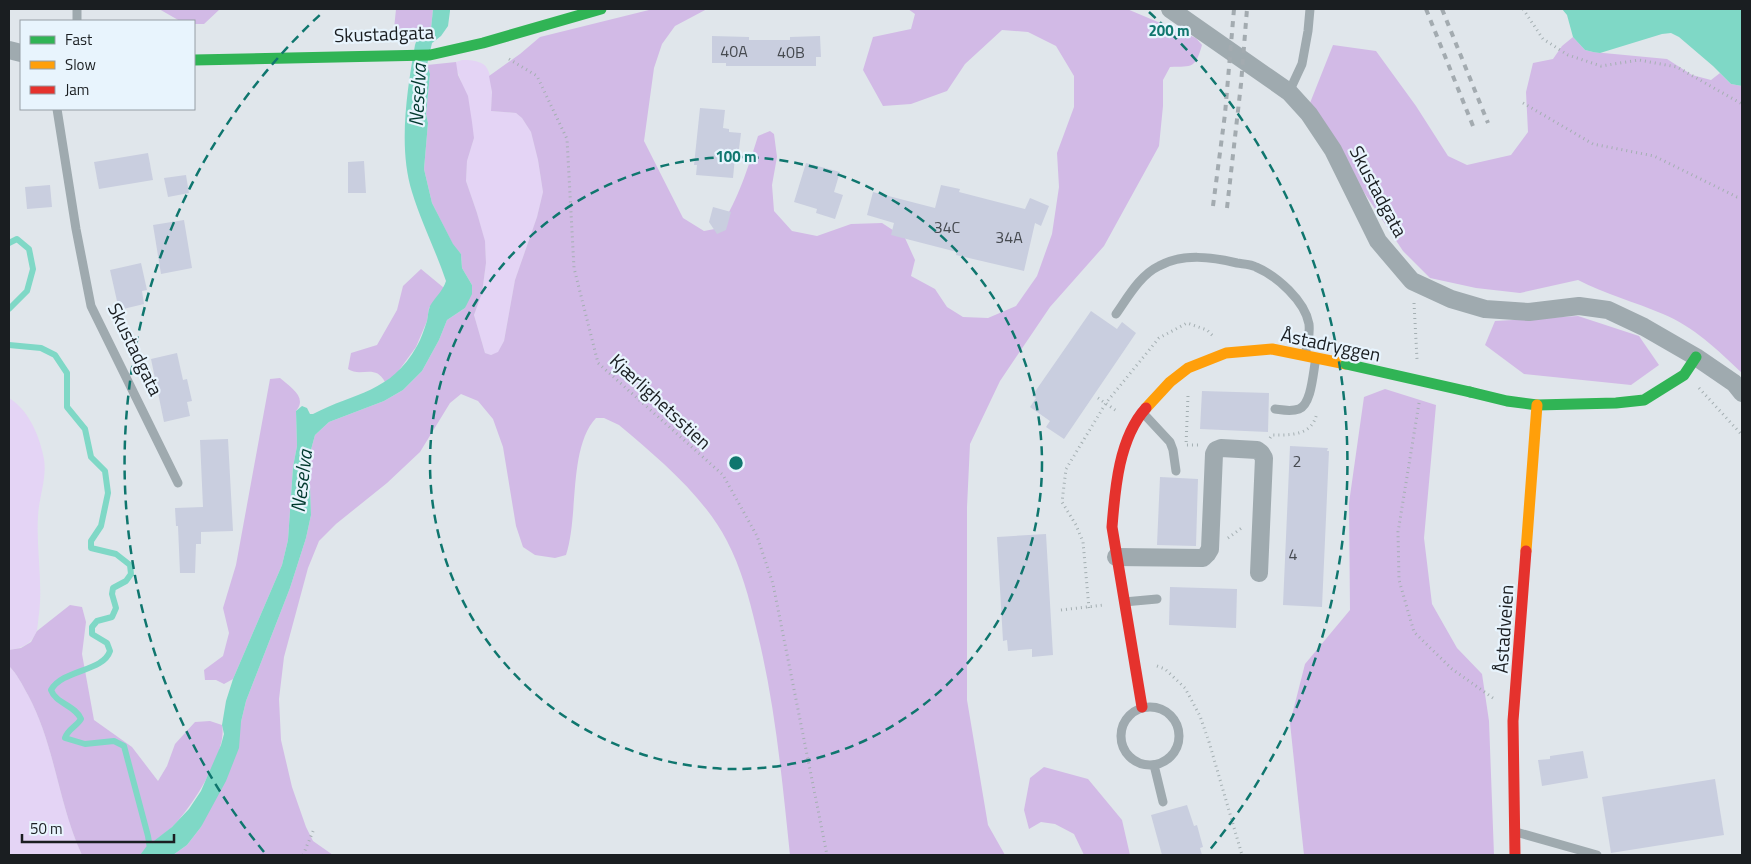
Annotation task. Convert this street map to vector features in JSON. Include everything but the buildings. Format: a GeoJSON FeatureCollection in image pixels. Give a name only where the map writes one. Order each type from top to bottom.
{"type":"FeatureCollection","features":[{"type":"Feature","properties":{"kind":"street","name":"Skustadgata"},"geometry":{"type":"LineString","coordinates":[[195,60],[430,56],[483,43],[601,9]]}},
{"type":"Feature","properties":{"kind":"street","name":"Skustadgata"},"geometry":{"type":"LineString","coordinates":[[1170,9],[1289,92],[1309,114],[1333,150],[1378,241],[1412,281],[1451,299],[1484,310],[1528,312],[1579,306],[1608,310],[1644,327],[1696,357],[1734,383],[1742,393]]}},
{"type":"Feature","properties":{"kind":"street","name":"Åstadryggen"},"geometry":{"type":"LineString","coordinates":[[1142,707],[1116,557],[1112,527],[1114,499],[1122,455],[1135,425],[1143,412],[1170,382],[1188,368],[1226,353],[1272,349],[1507,401],[1537,405],[1616,403],[1644,400],[1684,375],[1696,357]]}},
{"type":"Feature","properties":{"kind":"street","name":"Åstadveien"},"geometry":{"type":"LineString","coordinates":[[1514,855],[1513,721],[1537,405]]}},
{"type":"Feature","properties":{"kind":"street"},"geometry":{"type":"LineString","coordinates":[[1116,557],[1198,559],[1208,554],[1210,549],[1214,454],[1216,450],[1221,448],[1257,450],[1261,452],[1264,458],[1259,573]]}},
{"type":"Feature","properties":{"kind":"lane"},"geometry":{"type":"LineString","coordinates":[[1289,92],[1302,64],[1310,9]]}},
{"type":"Feature","properties":{"kind":"lane","name":"Skustadgata"},"geometry":{"type":"LineString","coordinates":[[57,110],[76,229],[91,306],[178,483]]}},
{"type":"Feature","properties":{"kind":"lane"},"geometry":{"type":"LineString","coordinates":[[1116,314],[1143,277],[1159,265],[1175,260],[1204,256],[1255,266],[1283,284],[1299,302],[1308,322],[1310,356],[1308,402],[1301,408],[1292,411],[1275,409]]}},
{"type":"Feature","properties":{"kind":"lane"},"geometry":{"type":"LineString","coordinates":[[1143,412],[1170,442],[1176,471]]}},
{"type":"Feature","properties":{"kind":"lane"},"geometry":{"type":"LineString","coordinates":[[1124,602],[1156,600]]}},
{"type":"Feature","properties":{"kind":"lane"},"geometry":{"type":"LineString","coordinates":[[1142,707],[1153,707],[1168,714],[1176,724],[1178,741],[1175,751],[1167,760],[1154,765],[1144,765],[1131,759],[1121,744],[1121,730],[1130,714],[1142,707]]}},
{"type":"Feature","properties":{"kind":"lane"},"geometry":{"type":"LineString","coordinates":[[1154,765],[1163,802]]}},
{"type":"Feature","properties":{"kind":"lane"},"geometry":{"type":"LineString","coordinates":[[1514,831],[1597,855]]}},
{"type":"Feature","properties":{"kind":"path"},"geometry":{"type":"LineString","coordinates":[[1523,9],[1543,39],[1568,56],[1601,66],[1639,60],[1677,67],[1742,104]]}},
{"type":"Feature","properties":{"kind":"path","name":"Kjærlighetsstien"},"geometry":{"type":"LineString","coordinates":[[483,43],[538,76],[567,139],[574,268],[598,364],[723,476],[757,536],[772,584],[827,855]]}},
{"type":"Feature","properties":{"kind":"path"},"geometry":{"type":"LineString","coordinates":[[1523,103],[1593,144],[1654,156],[1737,197],[1742,197]]}},
{"type":"Feature","properties":{"kind":"path"},"geometry":{"type":"LineString","coordinates":[[1412,281],[1417,360]]}},
{"type":"Feature","properties":{"kind":"path"},"geometry":{"type":"LineString","coordinates":[[1188,368],[1186,445],[1210,446],[1216,450]]}},
{"type":"Feature","properties":{"kind":"path"},"geometry":{"type":"LineString","coordinates":[[1684,375],[1696,384],[1742,436]]}},
{"type":"Feature","properties":{"kind":"path"},"geometry":{"type":"LineString","coordinates":[[1420,399],[1398,532],[1400,580],[1414,632],[1452,670],[1491,697],[1513,721]]}},
{"type":"Feature","properties":{"kind":"path"},"geometry":{"type":"LineString","coordinates":[[1208,554],[1262,513]]}},
{"type":"Feature","properties":{"kind":"path"},"geometry":{"type":"LineString","coordinates":[[1061,610],[1089,608],[1124,602]]}},
{"type":"Feature","properties":{"kind":"path"},"geometry":{"type":"LineString","coordinates":[[1134,660],[1165,668],[1185,688],[1200,716],[1210,742],[1242,855]]}},
{"type":"Feature","properties":{"kind":"path"},"geometry":{"type":"LineString","coordinates":[[303,855],[314,829]]}},
{"type":"Feature","properties":{"kind":"shaded area"},"geometry":{"type":"Polygon","coordinates":[[[159,9],[220,9],[204,24],[195,24],[195,20],[178,20],[159,9]]]}},
{"type":"Feature","properties":{"kind":"shaded area"},"geometry":{"type":"Polygon","coordinates":[[[396,9],[433,9],[429,34],[417,39],[415,42],[408,42],[403,39],[394,29],[396,9]]]}},
{"type":"Feature","properties":{"kind":"shaded area"},"geometry":{"type":"Polygon","coordinates":[[[653,9],[707,9],[675,26],[662,44],[654,68],[644,141],[683,218],[704,231],[720,228],[737,194],[758,136],[770,131],[774,134],[777,157],[772,185],[774,211],[792,231],[817,236],[851,224],[882,223],[905,238],[915,260],[911,276],[935,289],[947,307],[963,317],[988,318],[1016,306],[1037,276],[1052,234],[1059,187],[1057,153],[1074,107],[1074,76],[1056,46],[1028,32],[1002,30],[965,64],[947,91],[911,104],[883,106],[863,70],[873,37],[911,29],[915,14],[908,9],[1127,9],[1196,38],[1202,45],[1192,65],[1170,67],[1163,80],[1163,106],[1159,146],[1104,246],[1050,307],[1000,381],[970,444],[967,507],[967,700],[988,825],[1005,855],[790,855],[777,741],[763,655],[750,605],[732,551],[706,508],[679,478],[619,425],[604,418],[596,418],[587,431],[581,447],[575,483],[570,539],[566,555],[555,558],[535,555],[523,547],[516,526],[503,447],[493,419],[478,401],[461,394],[450,403],[420,452],[387,483],[336,524],[319,541],[308,568],[284,657],[279,699],[281,740],[292,787],[306,827],[313,841],[333,855],[173,855],[187,845],[201,827],[241,722],[246,701],[290,588],[306,538],[311,515],[309,457],[315,435],[329,422],[384,401],[403,390],[422,371],[439,340],[447,320],[465,308],[472,285],[462,268],[461,254],[453,245],[432,203],[424,169],[430,74],[427,65],[456,62],[458,75],[468,96],[474,138],[467,161],[466,181],[485,241],[486,263],[482,293],[474,315],[485,353],[491,355],[498,352],[504,341],[515,280],[537,217],[543,192],[531,132],[522,118],[516,113],[491,111],[492,92],[489,76],[540,37],[653,9]]]}},
{"type":"Feature","properties":{"kind":"shaded area"},"geometry":{"type":"Polygon","coordinates":[[[1573,37],[1585,50],[1667,59],[1692,75],[1711,80],[1720,73],[1731,84],[1742,86],[1742,373],[1685,325],[1578,280],[1520,293],[1476,288],[1430,278],[1403,251],[1308,108],[1333,45],[1376,51],[1416,106],[1448,156],[1467,165],[1511,155],[1528,132],[1526,92],[1533,63],[1553,59],[1562,46],[1573,37]]]}},
{"type":"Feature","properties":{"kind":"shaded area"},"geometry":{"type":"Polygon","coordinates":[[[462,60],[478,62],[487,68],[492,86],[491,111],[516,113],[522,118],[531,132],[543,192],[537,217],[515,280],[504,341],[498,353],[491,355],[485,353],[474,315],[482,293],[486,263],[485,242],[466,181],[467,161],[474,138],[461,81],[456,68],[456,62],[462,60]]]}},
{"type":"Feature","properties":{"kind":"shaded area"},"geometry":{"type":"Polygon","coordinates":[[[421,269],[444,288],[429,308],[427,321],[416,347],[397,373],[385,382],[377,373],[358,372],[348,369],[351,353],[377,345],[397,310],[403,286],[421,269]]]}},
{"type":"Feature","properties":{"kind":"shaded area"},"geometry":{"type":"Polygon","coordinates":[[[1578,316],[1639,336],[1659,365],[1631,385],[1524,374],[1485,345],[1495,321],[1578,316]]]}},
{"type":"Feature","properties":{"kind":"shaded area"},"geometry":{"type":"Polygon","coordinates":[[[280,378],[293,389],[300,401],[296,411],[297,446],[293,467],[288,540],[282,565],[233,679],[224,684],[216,680],[205,680],[204,670],[223,656],[229,633],[223,608],[236,565],[270,379],[280,378]]]}},
{"type":"Feature","properties":{"kind":"shaded area"},"geometry":{"type":"Polygon","coordinates":[[[1385,389],[1436,405],[1424,538],[1432,604],[1457,648],[1482,674],[1489,721],[1494,855],[1304,855],[1290,723],[1305,664],[1350,610],[1349,503],[1364,397],[1385,389]]]}},
{"type":"Feature","properties":{"kind":"shaded area"},"geometry":{"type":"Polygon","coordinates":[[[9,398],[28,417],[40,442],[45,466],[38,516],[40,602],[37,629],[34,637],[28,643],[9,650],[9,398]]]}},
{"type":"Feature","properties":{"kind":"shaded area"},"geometry":{"type":"Polygon","coordinates":[[[70,605],[82,607],[86,622],[82,654],[94,720],[132,747],[158,781],[167,766],[175,744],[195,722],[210,721],[222,725],[222,736],[214,764],[198,794],[180,819],[140,855],[82,855],[67,815],[51,754],[37,714],[21,683],[9,666],[9,650],[21,648],[31,642],[37,631],[70,605]]]}},
{"type":"Feature","properties":{"kind":"shaded area"},"geometry":{"type":"Polygon","coordinates":[[[9,666],[28,695],[37,714],[51,754],[67,815],[82,855],[9,855],[9,666]]]}},
{"type":"Feature","properties":{"kind":"shaded area"},"geometry":{"type":"Polygon","coordinates":[[[1044,767],[1088,779],[1122,820],[1130,855],[1084,855],[1074,834],[1055,824],[1041,822],[1029,829],[1024,810],[1030,778],[1044,767]]]}},
{"type":"Feature","properties":{"kind":"water","name":"Neselva"},"geometry":{"type":"Polygon","coordinates":[[[433,9],[450,9],[450,11],[448,26],[441,36],[432,43],[427,65],[430,74],[424,169],[432,203],[453,244],[461,254],[462,268],[472,285],[472,294],[465,308],[447,320],[439,340],[422,371],[403,390],[384,401],[329,422],[315,435],[309,457],[311,515],[306,538],[290,588],[246,701],[241,722],[239,748],[226,781],[201,827],[187,845],[173,855],[140,855],[146,847],[172,827],[189,809],[201,791],[221,745],[224,734],[222,725],[226,701],[233,679],[282,565],[288,540],[293,467],[297,446],[296,411],[302,406],[307,408],[310,414],[313,414],[371,389],[396,373],[407,362],[417,346],[427,321],[430,306],[446,281],[412,192],[405,157],[405,119],[415,45],[417,39],[429,34],[433,9]]]}},
{"type":"Feature","properties":{"kind":"water"},"geometry":{"type":"Polygon","coordinates":[[[1562,9],[1742,9],[1742,86],[1731,84],[1679,37],[1671,33],[1600,53],[1585,50],[1573,37],[1567,15],[1562,9]]]}},
{"type":"Feature","properties":{"kind":"waterway"},"geometry":{"type":"LineString","coordinates":[[9,243],[17,239],[29,249],[33,269],[27,291],[9,309]]}},
{"type":"Feature","properties":{"kind":"waterway"},"geometry":{"type":"LineString","coordinates":[[9,345],[41,348],[55,355],[67,373],[67,407],[85,429],[91,457],[105,471],[108,493],[101,526],[91,541],[91,548],[116,554],[130,565],[131,574],[126,581],[113,588],[112,594],[116,608],[112,617],[97,621],[92,627],[92,634],[107,643],[110,651],[106,658],[100,663],[64,678],[51,690],[53,695],[78,714],[81,719],[68,732],[65,738],[85,744],[114,741],[124,746],[148,836],[151,855]]}},
{"type":"Feature","properties":{"kind":"railway"},"geometry":{"type":"LineString","coordinates":[[1213,206],[1225,114],[1234,9]]}},
{"type":"Feature","properties":{"kind":"railway"},"geometry":{"type":"LineString","coordinates":[[1227,208],[1241,84],[1247,9]]}},
{"type":"Feature","properties":{"kind":"railway"},"geometry":{"type":"LineString","coordinates":[[1426,9],[1473,126]]}},
{"type":"Feature","properties":{"kind":"railway"},"geometry":{"type":"LineString","coordinates":[[1442,9],[1488,123]]}},
{"type":"Feature","properties":{"kind":"traffic: fast"},"geometry":{"type":"LineString","coordinates":[[195,60],[430,55],[483,43],[601,9]]}},
{"type":"Feature","properties":{"kind":"traffic: fast"},"geometry":{"type":"LineString","coordinates":[[1470,392],[1507,401],[1537,405],[1616,403],[1644,400],[1684,375],[1696,357]]}},
{"type":"Feature","properties":{"kind":"traffic: fast"},"geometry":{"type":"LineString","coordinates":[[1346,364],[1470,392]]}},
{"type":"Feature","properties":{"kind":"traffic: slow"},"geometry":{"type":"LineString","coordinates":[[1146,408],[1170,382],[1188,368],[1226,353],[1272,349],[1346,364]]}},
{"type":"Feature","properties":{"kind":"traffic: slow"},"geometry":{"type":"LineString","coordinates":[[1526,551],[1537,405]]}},
{"type":"Feature","properties":{"kind":"traffic: jam"},"geometry":{"type":"LineString","coordinates":[[1142,707],[1112,527],[1117,480],[1124,449],[1137,420],[1146,408]]}},
{"type":"Feature","properties":{"kind":"traffic: jam"},"geometry":{"type":"LineString","coordinates":[[1515,855],[1513,721],[1526,551]]}}]}
